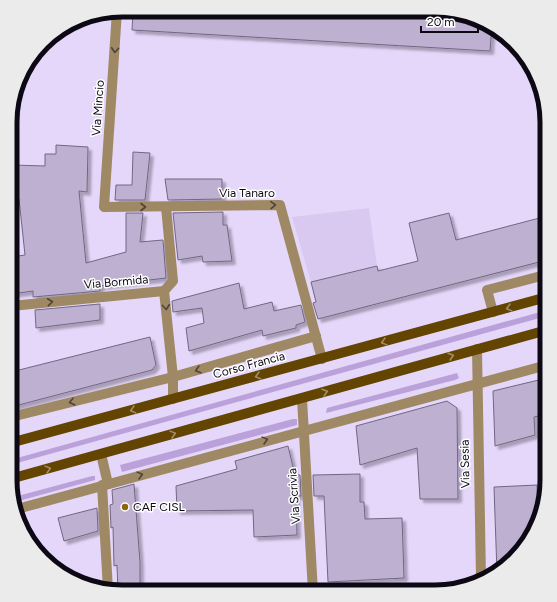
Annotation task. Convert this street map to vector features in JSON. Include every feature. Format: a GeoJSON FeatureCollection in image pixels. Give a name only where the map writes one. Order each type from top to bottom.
{"type":"FeatureCollection","features":[{"type":"Feature","properties":{"kind":"main road","name":"Corso Francia"},"geometry":{"type":"LineString","coordinates":[[17,441],[540,299]]}},
{"type":"Feature","properties":{"kind":"main road"},"geometry":{"type":"LineString","coordinates":[[17,477],[540,332]]}},
{"type":"Feature","properties":{"kind":"street","name":"Via Mincio"},"geometry":{"type":"LineString","coordinates":[[104,207],[118,17]]}},
{"type":"Feature","properties":{"kind":"street","name":"Via Tanaro"},"geometry":{"type":"LineString","coordinates":[[104,207],[280,205],[322,359]]}},
{"type":"Feature","properties":{"kind":"street"},"geometry":{"type":"LineString","coordinates":[[164,291],[173,281],[166,207]]}},
{"type":"Feature","properties":{"kind":"street"},"geometry":{"type":"LineString","coordinates":[[493,312],[488,290],[540,276]]}},
{"type":"Feature","properties":{"kind":"street","name":"Via Bormida"},"geometry":{"type":"LineString","coordinates":[[17,305],[164,291],[173,377],[173,399]]}},
{"type":"Feature","properties":{"kind":"street","name":"Corso Francia"},"geometry":{"type":"LineString","coordinates":[[17,416],[173,377],[316,336]]}},
{"type":"Feature","properties":{"kind":"street","name":"Via Sesia"},"geometry":{"type":"LineString","coordinates":[[477,349],[476,384],[480,575]]}},
{"type":"Feature","properties":{"kind":"street"},"geometry":{"type":"LineString","coordinates":[[21,508],[302,430],[540,367]]}},
{"type":"Feature","properties":{"kind":"street","name":"Via Scrivia"},"geometry":{"type":"LineString","coordinates":[[302,398],[302,430],[313,585]]}},
{"type":"Feature","properties":{"kind":"street"},"geometry":{"type":"LineString","coordinates":[[101,454],[105,484],[108,584]]}},
{"type":"Feature","properties":{"kind":"shaded area"},"geometry":{"type":"Polygon","coordinates":[[[369,208],[377,266],[311,282],[292,217],[369,208]]]}},
{"type":"Feature","properties":{"kind":"shaded area"},"geometry":{"type":"Polygon","coordinates":[[[540,312],[540,318],[17,463],[17,458],[540,312]]]}},
{"type":"Feature","properties":{"kind":"shaded area"},"geometry":{"type":"Polygon","coordinates":[[[457,373],[459,378],[455,380],[326,413],[327,408],[457,373]]]}},
{"type":"Feature","properties":{"kind":"shaded area"},"geometry":{"type":"Polygon","coordinates":[[[297,419],[297,425],[122,472],[120,465],[297,419]]]}},
{"type":"Feature","properties":{"kind":"shaded area"},"geometry":{"type":"Polygon","coordinates":[[[95,476],[95,480],[19,501],[18,496],[95,476]]]}},
{"type":"Feature","properties":{"kind":"building"},"geometry":{"type":"Polygon","coordinates":[[[133,17],[435,17],[456,19],[475,25],[491,33],[490,51],[132,30],[133,17]]]}},
{"type":"Feature","properties":{"kind":"building"},"geometry":{"type":"Polygon","coordinates":[[[56,145],[88,147],[87,192],[79,191],[86,263],[126,252],[126,213],[143,213],[140,242],[163,240],[166,278],[100,286],[100,291],[33,297],[33,291],[17,293],[17,256],[25,255],[19,199],[17,199],[17,165],[45,166],[45,154],[56,154],[56,145]]]}},
{"type":"Feature","properties":{"kind":"building"},"geometry":{"type":"Polygon","coordinates":[[[133,152],[150,153],[145,200],[115,200],[116,185],[132,185],[133,152]]]}},
{"type":"Feature","properties":{"kind":"building"},"geometry":{"type":"Polygon","coordinates":[[[165,179],[222,179],[222,199],[168,200],[165,179]]]}},
{"type":"Feature","properties":{"kind":"building"},"geometry":{"type":"Polygon","coordinates":[[[223,212],[223,225],[227,225],[232,261],[203,262],[202,256],[178,260],[173,213],[223,212]]]}},
{"type":"Feature","properties":{"kind":"building"},"geometry":{"type":"Polygon","coordinates":[[[449,213],[456,240],[540,218],[540,262],[318,319],[313,303],[316,302],[311,282],[377,266],[378,271],[418,261],[409,223],[449,213]]]}},
{"type":"Feature","properties":{"kind":"building"},"geometry":{"type":"Polygon","coordinates":[[[239,283],[244,309],[272,302],[274,311],[301,305],[305,322],[296,325],[296,328],[263,336],[262,330],[189,351],[186,328],[204,323],[202,308],[173,312],[172,301],[239,283]]]}},
{"type":"Feature","properties":{"kind":"building"},"geometry":{"type":"Polygon","coordinates":[[[100,304],[100,320],[36,328],[35,310],[100,304]]]}},
{"type":"Feature","properties":{"kind":"building"},"geometry":{"type":"Polygon","coordinates":[[[150,337],[156,365],[152,370],[17,405],[17,370],[150,337]]]}},
{"type":"Feature","properties":{"kind":"building"},"geometry":{"type":"Polygon","coordinates":[[[540,380],[540,416],[534,417],[535,435],[495,446],[493,391],[540,380]]]}},
{"type":"Feature","properties":{"kind":"building"},"geometry":{"type":"Polygon","coordinates":[[[447,401],[457,408],[458,499],[420,499],[417,448],[360,465],[356,426],[447,401]]]}},
{"type":"Feature","properties":{"kind":"building"},"geometry":{"type":"Polygon","coordinates":[[[288,446],[295,475],[300,475],[301,496],[296,496],[297,535],[254,537],[253,510],[177,511],[176,486],[237,469],[235,461],[288,446]]]}},
{"type":"Feature","properties":{"kind":"building"},"geometry":{"type":"Polygon","coordinates":[[[360,474],[360,502],[364,502],[365,519],[402,518],[404,578],[328,582],[324,496],[314,496],[313,475],[360,474]]]}},
{"type":"Feature","properties":{"kind":"building"},"geometry":{"type":"Polygon","coordinates":[[[134,484],[140,562],[140,585],[118,585],[117,565],[114,566],[113,527],[111,528],[110,505],[113,504],[112,490],[134,484]]]}},
{"type":"Feature","properties":{"kind":"building"},"geometry":{"type":"Polygon","coordinates":[[[537,485],[538,502],[526,533],[514,549],[497,565],[494,487],[537,485]]]}},
{"type":"Feature","properties":{"kind":"building"},"geometry":{"type":"Polygon","coordinates":[[[97,508],[98,531],[64,541],[58,518],[97,508]]]}},
{"type":"Feature","properties":{"kind":"place","name":"CAF CISL"},"geometry":{"type":"Point","coordinates":[125,507]}}]}
